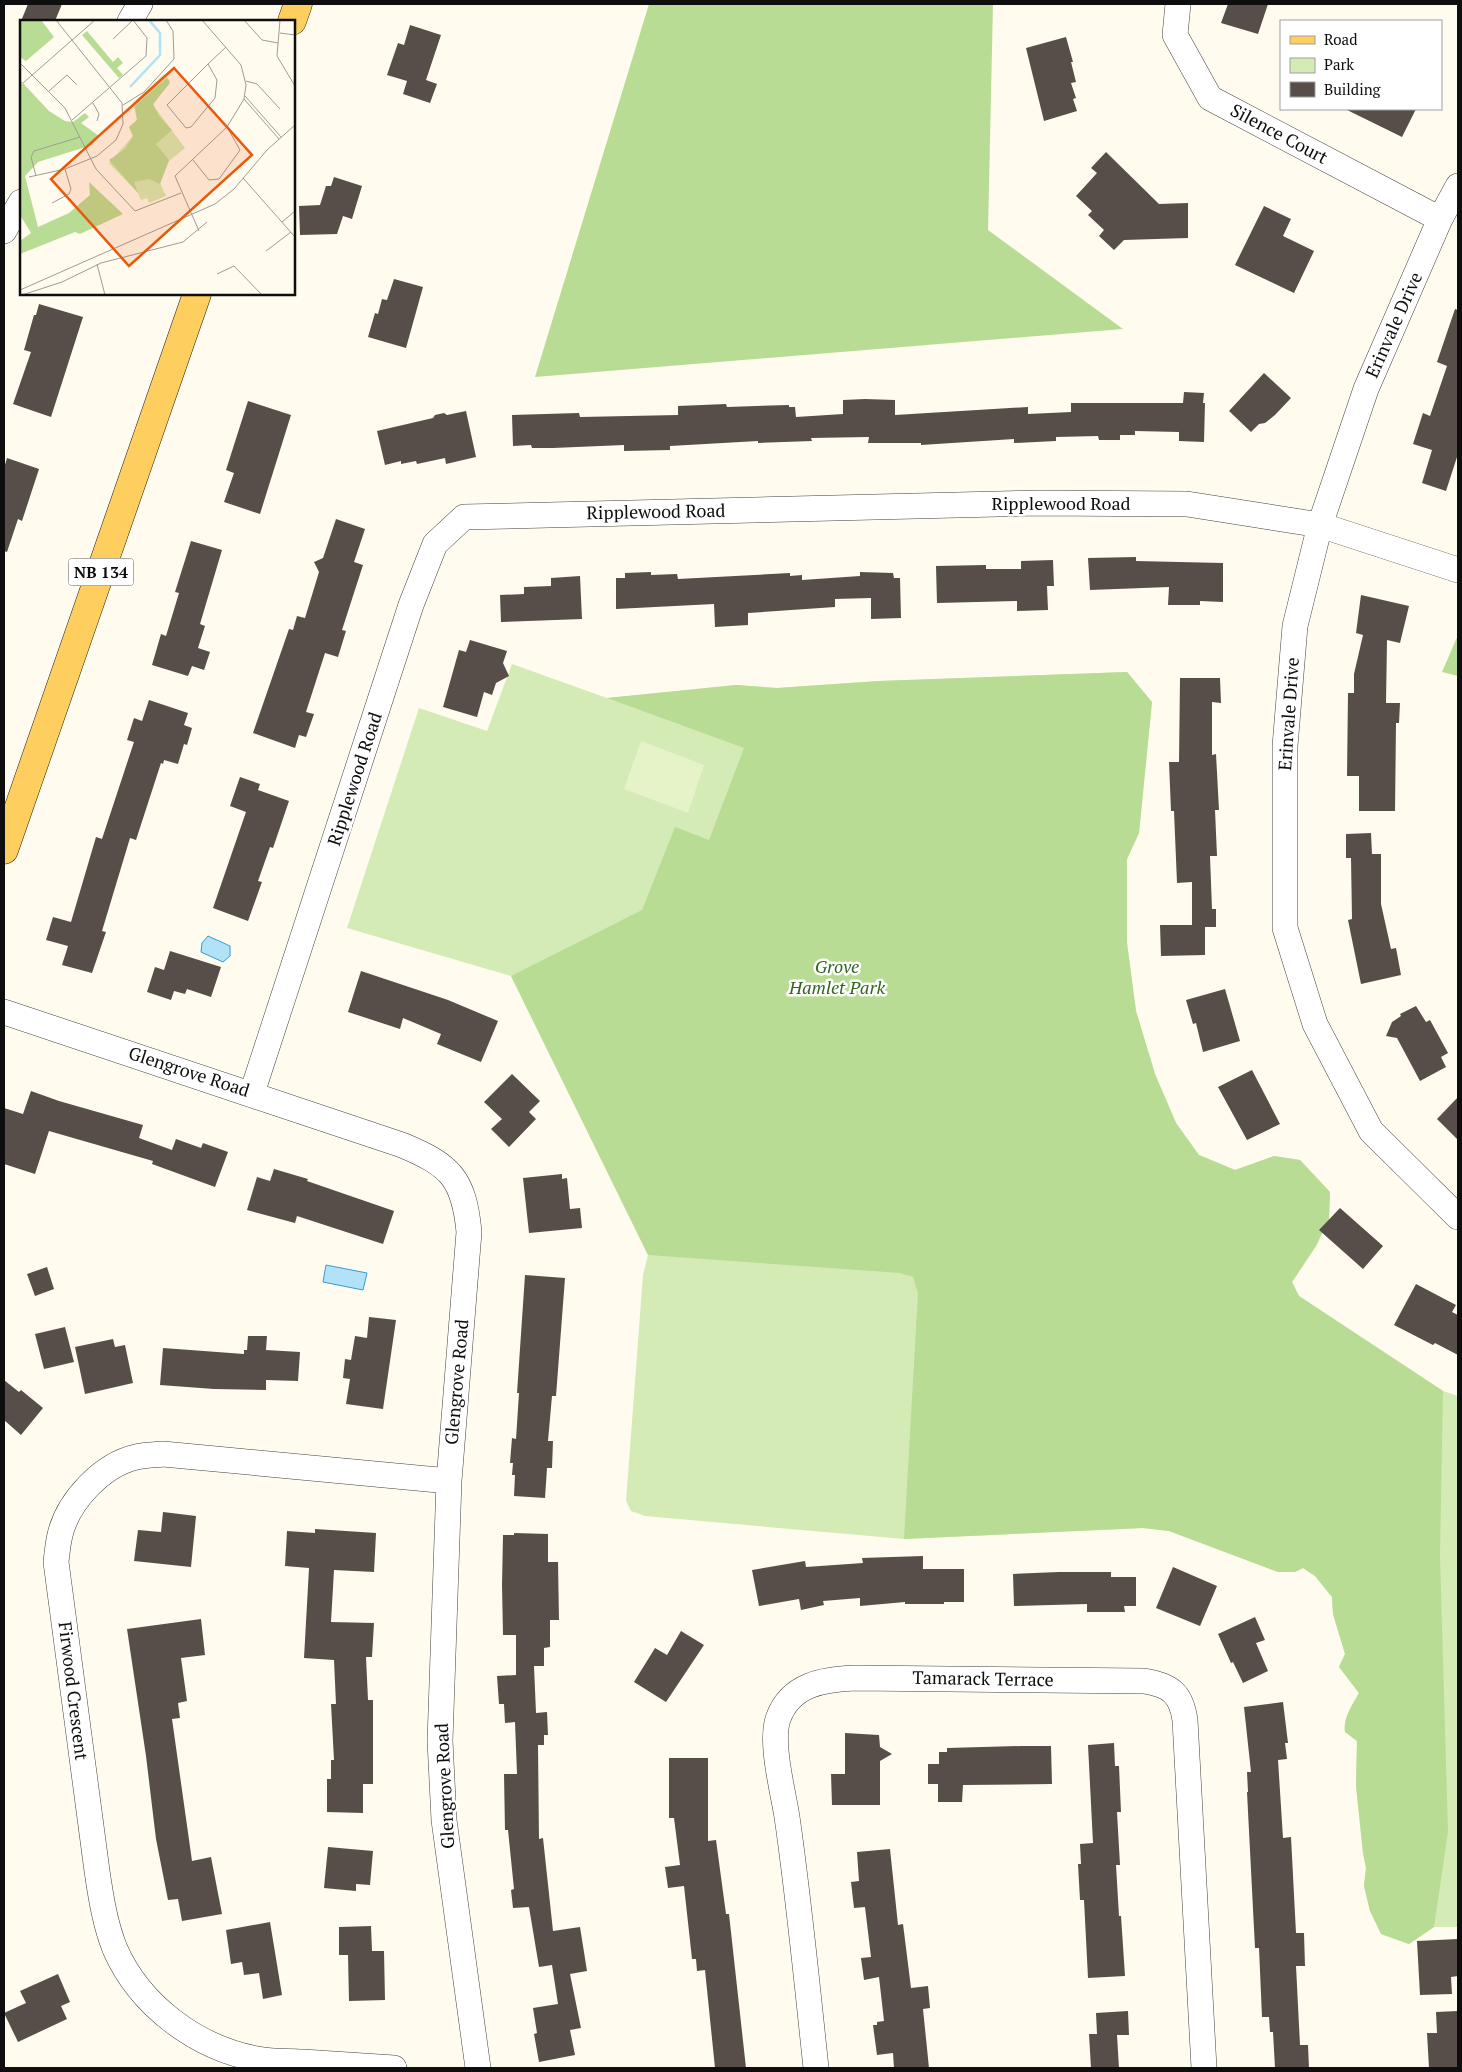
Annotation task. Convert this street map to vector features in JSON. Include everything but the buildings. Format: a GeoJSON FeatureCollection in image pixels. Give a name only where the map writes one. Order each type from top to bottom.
{"type":"FeatureCollection","features":[{"type":"Feature","properties":{"kind":"main road"},"geometry":{"type":"LineString","coordinates":[[292,20],[298,4]]}},
{"type":"Feature","properties":{"kind":"main road","name":"NB 134"},"geometry":{"type":"LineString","coordinates":[[4,850],[197,295]]}},
{"type":"Feature","properties":{"kind":"street"},"geometry":{"type":"LineString","coordinates":[[131,20],[140,4]]}},
{"type":"Feature","properties":{"kind":"street","name":"Silence Court"},"geometry":{"type":"LineString","coordinates":[[1178,4],[1175,36],[1210,98],[1440,219]]}},
{"type":"Feature","properties":{"kind":"street","name":"Erinvale Drive"},"geometry":{"type":"LineString","coordinates":[[1458,186],[1440,219],[1366,389],[1320,525],[1295,626],[1285,746],[1286,928],[1315,1024],[1371,1131],[1458,1217]]}},
{"type":"Feature","properties":{"kind":"street"},"geometry":{"type":"LineString","coordinates":[[4,231],[20,204]]}},
{"type":"Feature","properties":{"kind":"street","name":"Ripplewood Road"},"geometry":{"type":"LineString","coordinates":[[252,1093],[411,605],[435,544],[464,517],[1040,503],[1187,504],[1320,525],[1458,570]]}},
{"type":"Feature","properties":{"kind":"street","name":"Glengrove Road"},"geometry":{"type":"LineString","coordinates":[[4,1012],[402,1144],[440,1164],[453,1176],[461,1192],[467,1210],[469,1232],[449,1481],[440,1740],[444,1820],[478,2068]]}},
{"type":"Feature","properties":{"kind":"street","name":"Firwood Crescent"},"geometry":{"type":"LineString","coordinates":[[394,2068],[258,2059],[217,2048],[184,2030],[155,2006],[134,1981],[116,1950],[105,1917],[97,1871],[56,1562],[60,1534],[72,1506],[92,1482],[116,1464],[136,1457],[163,1454],[449,1481]]}},
{"type":"Feature","properties":{"kind":"street","name":"Tamarack Terrace"},"geometry":{"type":"LineString","coordinates":[[816,2068],[788,1826],[778,1764],[776,1734],[778,1719],[785,1706],[798,1692],[812,1683],[829,1679],[884,1678],[1144,1681],[1160,1683],[1170,1689],[1178,1698],[1183,1708],[1185,1720],[1204,2068]]}},
{"type":"Feature","properties":{"kind":"green space"},"geometry":{"type":"Polygon","coordinates":[[[649,4],[993,4],[988,230],[1123,329],[535,377],[649,4]]]}},
{"type":"Feature","properties":{"kind":"green space"},"geometry":{"type":"Polygon","coordinates":[[[1458,635],[1458,676],[1442,672],[1458,635]]]}},
{"type":"Feature","properties":{"kind":"green space","name":"Grove Hamlet Park"},"geometry":{"type":"Polygon","coordinates":[[[512,664],[607,698],[736,685],[777,688],[879,681],[1127,672],[1152,702],[1139,833],[1127,859],[1127,943],[1136,1011],[1155,1074],[1176,1123],[1199,1155],[1235,1170],[1274,1156],[1300,1160],[1330,1192],[1329,1219],[1316,1246],[1292,1282],[1299,1296],[1443,1391],[1458,1396],[1458,1927],[1434,1927],[1409,1944],[1381,1934],[1370,1911],[1364,1886],[1366,1868],[1356,1786],[1357,1741],[1345,1732],[1345,1721],[1359,1693],[1339,1667],[1345,1654],[1333,1614],[1332,1597],[1315,1576],[1303,1568],[1295,1572],[1278,1572],[1169,1531],[1143,1528],[904,1539],[645,1516],[631,1511],[626,1501],[643,1275],[648,1255],[511,976],[347,928],[419,708],[487,731],[512,664]]]}},
{"type":"Feature","properties":{"kind":"green space","name":"Grove Hamlet Park"},"geometry":{"type":"Polygon","coordinates":[[[1127,672],[1152,702],[1139,833],[1127,859],[1127,943],[1136,1011],[1155,1074],[1176,1123],[1199,1155],[1235,1170],[1274,1156],[1300,1160],[1330,1192],[1329,1219],[1316,1246],[1292,1282],[1299,1296],[1443,1391],[1440,1556],[1448,1832],[1434,1927],[1409,1944],[1381,1934],[1370,1911],[1364,1886],[1366,1868],[1356,1786],[1357,1741],[1345,1732],[1345,1721],[1359,1693],[1339,1667],[1345,1654],[1333,1614],[1332,1597],[1315,1576],[1303,1568],[1295,1572],[1278,1572],[1169,1531],[1143,1528],[904,1539],[918,1293],[913,1277],[900,1273],[648,1255],[511,976],[642,910],[675,827],[709,840],[744,748],[607,698],[736,685],[777,688],[879,681],[1127,672]]]}},
{"type":"Feature","properties":{"kind":"green space"},"geometry":{"type":"Polygon","coordinates":[[[641,741],[704,765],[688,813],[624,789],[641,741]]]}},
{"type":"Feature","properties":{"kind":"water"},"geometry":{"type":"Polygon","coordinates":[[[208,936],[230,946],[230,956],[223,962],[201,952],[202,943],[208,936]]]}},
{"type":"Feature","properties":{"kind":"water"},"geometry":{"type":"Polygon","coordinates":[[[326,1265],[367,1273],[363,1290],[323,1282],[326,1265]]]}}]}
